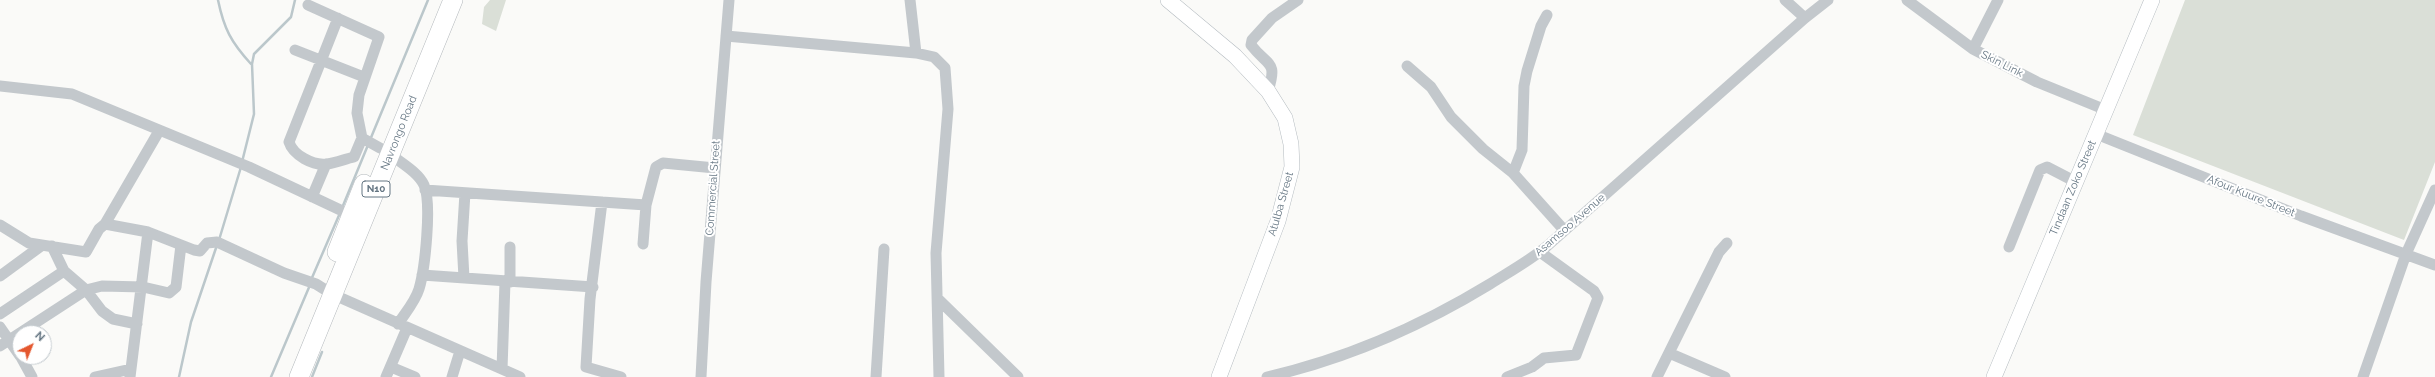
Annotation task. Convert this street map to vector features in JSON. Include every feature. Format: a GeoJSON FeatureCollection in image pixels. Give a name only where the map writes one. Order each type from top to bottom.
{"type":"FeatureCollection","features":[{"type":"Feature","properties":{"kind":"highway","name":"Navrongo Road"},"geometry":{"type":"LineString","coordinates":[[287,377],[328,291],[385,151],[441,0]]}},
{"type":"Feature","properties":{"kind":"highway","name":"Navrongo Road"},"geometry":{"type":"LineString","coordinates":[[299,377],[351,216],[385,151],[453,0]]}},
{"type":"Feature","properties":{"kind":"street","name":"Commercial Street"},"geometry":{"type":"LineString","coordinates":[[701,377],[715,168],[729,0]]}},
{"type":"Feature","properties":{"kind":"street"},"geometry":{"type":"LineString","coordinates":[[910,0],[916,53]]}},
{"type":"Feature","properties":{"kind":"street","name":"Atulba Street"},"geometry":{"type":"LineString","coordinates":[[1168,0],[1235,56],[1268,91],[1280,108],[1288,126],[1292,167],[1278,221],[1219,377]]}},
{"type":"Feature","properties":{"kind":"street"},"geometry":{"type":"LineString","coordinates":[[1268,91],[1274,73],[1272,67],[1251,45],[1252,40],[1272,18],[1298,0]]}},
{"type":"Feature","properties":{"kind":"street"},"geometry":{"type":"LineString","coordinates":[[1785,0],[1805,18]]}},
{"type":"Feature","properties":{"kind":"street","name":"Asamsoo Avenue"},"geometry":{"type":"LineString","coordinates":[[1267,377],[1302,369],[1398,334],[1467,298],[1540,252],[1805,18],[1828,0]]}},
{"type":"Feature","properties":{"kind":"street","name":"Skin Link"},"geometry":{"type":"LineString","coordinates":[[1908,0],[1973,49],[2037,82],[2106,110]]}},
{"type":"Feature","properties":{"kind":"street"},"geometry":{"type":"LineString","coordinates":[[1973,49],[1998,0]]}},
{"type":"Feature","properties":{"kind":"street","name":"Tindaan Zoko Street"},"geometry":{"type":"LineString","coordinates":[[1994,377],[2152,0]]}},
{"type":"Feature","properties":{"kind":"street"},"geometry":{"type":"LineString","coordinates":[[308,5],[338,18],[379,37],[364,77],[357,113],[362,138],[354,157],[326,164],[307,160],[291,148],[289,142],[338,18]]}},
{"type":"Feature","properties":{"kind":"street"},"geometry":{"type":"LineString","coordinates":[[1513,173],[1522,150],[1524,86],[1527,71],[1541,26],[1547,15]]}},
{"type":"Feature","properties":{"kind":"street"},"geometry":{"type":"LineString","coordinates":[[726,36],[916,53],[934,57],[945,68],[948,109],[936,253],[939,377]]}},
{"type":"Feature","properties":{"kind":"street"},"geometry":{"type":"LineString","coordinates":[[295,50],[364,77]]}},
{"type":"Feature","properties":{"kind":"street"},"geometry":{"type":"LineString","coordinates":[[1407,66],[1432,87],[1451,116],[1483,149],[1513,173],[1564,230]]}},
{"type":"Feature","properties":{"kind":"street"},"geometry":{"type":"LineString","coordinates":[[0,86],[72,94],[249,167],[351,216]]}},
{"type":"Feature","properties":{"kind":"street"},"geometry":{"type":"LineString","coordinates":[[0,225],[29,243],[86,252],[99,229],[106,224],[159,131]]}},
{"type":"Feature","properties":{"kind":"street","name":"Afour Kuure Street"},"geometry":{"type":"LineString","coordinates":[[2096,134],[2301,216],[2435,265]]}},
{"type":"Feature","properties":{"kind":"street"},"geometry":{"type":"LineString","coordinates":[[362,138],[385,151],[414,173],[425,190],[428,212],[422,275],[419,290],[403,326],[389,372],[415,377]]}},
{"type":"Feature","properties":{"kind":"street"},"geometry":{"type":"LineString","coordinates":[[643,244],[646,205],[656,167],[663,163],[715,168]]}},
{"type":"Feature","properties":{"kind":"street"},"geometry":{"type":"LineString","coordinates":[[312,197],[326,164]]}},
{"type":"Feature","properties":{"kind":"street"},"geometry":{"type":"LineString","coordinates":[[2009,247],[2040,170],[2048,167],[2076,182]]}},
{"type":"Feature","properties":{"kind":"street"},"geometry":{"type":"LineString","coordinates":[[425,190],[646,205]]}},
{"type":"Feature","properties":{"kind":"street"},"geometry":{"type":"LineString","coordinates":[[2363,377],[2406,254],[2435,190]]}},
{"type":"Feature","properties":{"kind":"street"},"geometry":{"type":"LineString","coordinates":[[464,278],[462,240],[465,193]]}},
{"type":"Feature","properties":{"kind":"street"},"geometry":{"type":"LineString","coordinates":[[602,202],[586,367],[621,377]]}},
{"type":"Feature","properties":{"kind":"street"},"geometry":{"type":"LineString","coordinates":[[106,224],[148,232],[200,251],[206,243],[222,244],[520,377]]}},
{"type":"Feature","properties":{"kind":"street"},"geometry":{"type":"LineString","coordinates":[[95,377],[131,373],[143,286],[148,232]]}},
{"type":"Feature","properties":{"kind":"street"},"geometry":{"type":"LineString","coordinates":[[1657,377],[1719,252],[1727,243]]}},
{"type":"Feature","properties":{"kind":"street"},"geometry":{"type":"LineString","coordinates":[[0,346],[86,290],[102,286],[143,286],[169,293],[176,287],[181,245]]}},
{"type":"Feature","properties":{"kind":"street"},"geometry":{"type":"LineString","coordinates":[[46,246],[64,271],[86,290],[102,311],[113,320],[137,324]]}},
{"type":"Feature","properties":{"kind":"street"},"geometry":{"type":"LineString","coordinates":[[0,276],[46,246]]}},
{"type":"Feature","properties":{"kind":"street"},"geometry":{"type":"LineString","coordinates":[[502,369],[510,247]]}},
{"type":"Feature","properties":{"kind":"street"},"geometry":{"type":"LineString","coordinates":[[876,377],[884,249]]}},
{"type":"Feature","properties":{"kind":"street"},"geometry":{"type":"LineString","coordinates":[[1507,377],[1532,366],[1544,358],[1576,355],[1598,298],[1594,291],[1540,252]]}},
{"type":"Feature","properties":{"kind":"street"},"geometry":{"type":"LineString","coordinates":[[0,314],[64,271]]}},
{"type":"Feature","properties":{"kind":"street"},"geometry":{"type":"LineString","coordinates":[[422,275],[593,287]]}},
{"type":"Feature","properties":{"kind":"street"},"geometry":{"type":"LineString","coordinates":[[937,298],[1018,377]]}},
{"type":"Feature","properties":{"kind":"street"},"geometry":{"type":"LineString","coordinates":[[0,327],[12,343]]}},
{"type":"Feature","properties":{"kind":"street"},"geometry":{"type":"LineString","coordinates":[[452,377],[460,351]]}},
{"type":"Feature","properties":{"kind":"street"},"geometry":{"type":"LineString","coordinates":[[1669,353],[1725,377]]}},
{"type":"Feature","properties":{"kind":"street"},"geometry":{"type":"LineString","coordinates":[[24,365],[28,375]]}},
{"type":"Feature","properties":{"kind":"shaded area"},"geometry":{"type":"Polygon","coordinates":[[[490,0],[506,0],[496,31],[482,24],[484,7],[490,0]]]}},
{"type":"Feature","properties":{"kind":"shaded area"},"geometry":{"type":"Polygon","coordinates":[[[2185,0],[2435,0],[2435,162],[2404,240],[2133,135],[2185,0]]]}},
{"type":"Feature","properties":{"kind":"waterway"},"geometry":{"type":"LineString","coordinates":[[218,0],[229,35],[238,49],[251,64]]}},
{"type":"Feature","properties":{"kind":"waterway"},"geometry":{"type":"LineString","coordinates":[[242,162],[254,114],[252,64],[254,54],[291,17],[295,0]]}},
{"type":"Feature","properties":{"kind":"waterway"},"geometry":{"type":"LineString","coordinates":[[370,140],[428,0]]}},
{"type":"Feature","properties":{"kind":"waterway"},"geometry":{"type":"LineString","coordinates":[[342,208],[368,145]]}},
{"type":"Feature","properties":{"kind":"waterway"},"geometry":{"type":"LineString","coordinates":[[219,240],[241,167]]}},
{"type":"Feature","properties":{"kind":"waterway"},"geometry":{"type":"LineString","coordinates":[[311,280],[340,213]]}},
{"type":"Feature","properties":{"kind":"waterway"},"geometry":{"type":"LineString","coordinates":[[179,377],[191,322],[217,245]]}},
{"type":"Feature","properties":{"kind":"waterway"},"geometry":{"type":"LineString","coordinates":[[271,377],[310,285]]}},
{"type":"Feature","properties":{"kind":"waterway"},"geometry":{"type":"LineString","coordinates":[[312,377],[322,352]]}}]}
